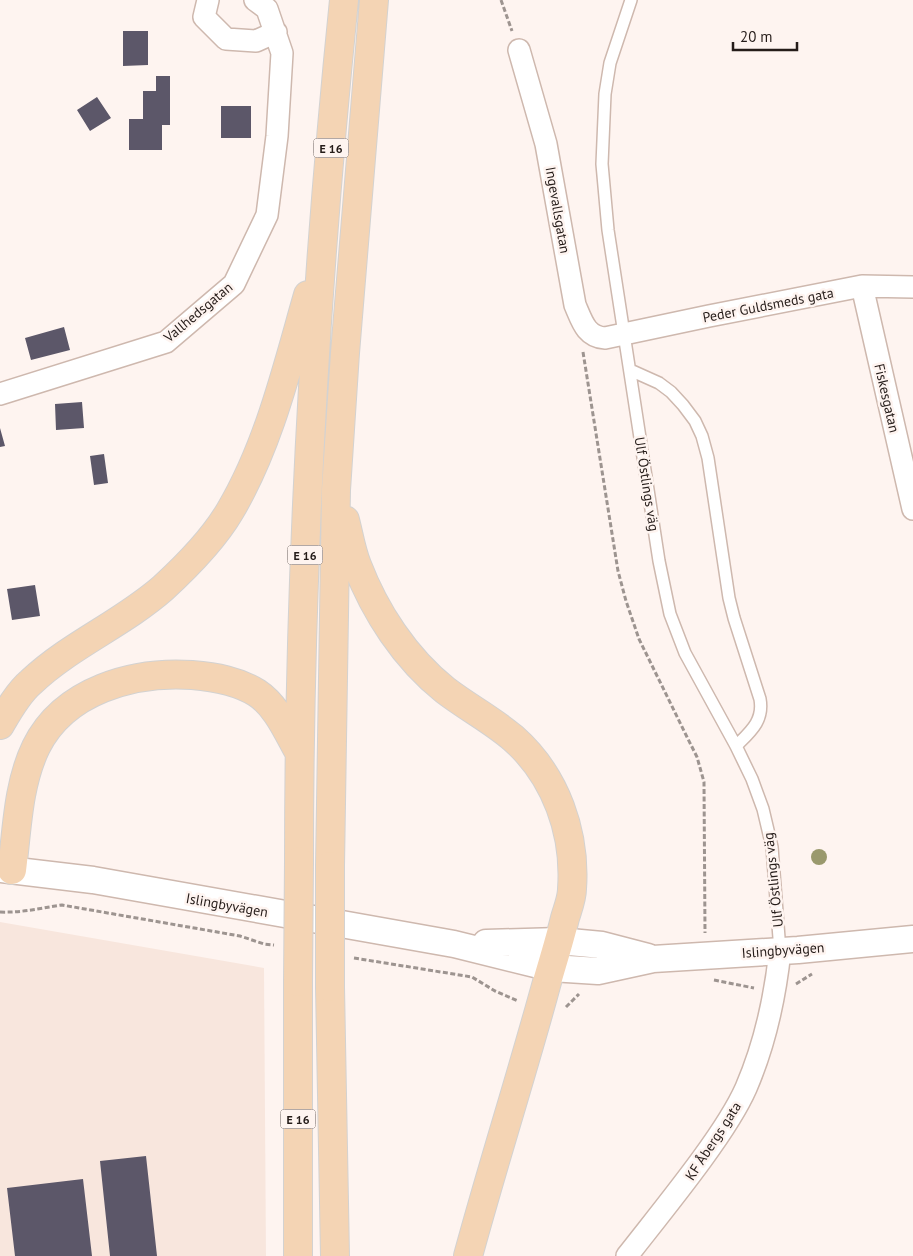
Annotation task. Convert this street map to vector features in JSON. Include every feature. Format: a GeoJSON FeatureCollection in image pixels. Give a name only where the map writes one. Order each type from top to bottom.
{"type":"FeatureCollection","features":[{"type":"Feature","properties":{"kind":"highway","name":"E 16"},"geometry":{"type":"LineString","coordinates":[[298,1256],[299,752],[308,490],[322,248],[344,0]]}},
{"type":"Feature","properties":{"kind":"highway","name":"E 16"},"geometry":{"type":"LineString","coordinates":[[335,1256],[330,987],[330,866],[336,490],[345,354],[374,0]]}},
{"type":"Feature","properties":{"kind":"highway"},"geometry":{"type":"LineString","coordinates":[[0,725],[29,683],[52,664],[162,589],[207,542],[229,512],[248,476],[266,432],[322,248]]}},
{"type":"Feature","properties":{"kind":"highway"},"geometry":{"type":"LineString","coordinates":[[336,490],[356,562],[370,597],[388,626],[408,654],[445,689],[484,715],[513,738],[532,757],[546,776],[556,796],[571,848],[572,891],[560,940],[485,1191],[468,1256]]}},
{"type":"Feature","properties":{"kind":"highway"},"geometry":{"type":"LineString","coordinates":[[6,869],[27,773],[37,747],[49,728],[63,712],[100,689],[120,681],[161,674],[216,677],[240,684],[259,694],[268,703],[279,717],[299,752]]}},
{"type":"Feature","properties":{"kind":"street"},"geometry":{"type":"LineString","coordinates":[[208,0],[204,17],[226,39],[256,41],[276,32]]}},
{"type":"Feature","properties":{"kind":"street","name":"Vallhedsgatan"},"geometry":{"type":"LineString","coordinates":[[0,394],[166,342],[234,284],[267,215],[278,136],[282,53],[267,9],[255,0]]}},
{"type":"Feature","properties":{"kind":"street","name":"Ingevallsgatan"},"geometry":{"type":"LineString","coordinates":[[519,50],[546,144],[575,305],[584,327]]}},
{"type":"Feature","properties":{"kind":"street","name":"Peder Guldsmeds gata"},"geometry":{"type":"LineString","coordinates":[[624,334],[862,286],[913,287]]}},
{"type":"Feature","properties":{"kind":"street","name":"Fiskesgatan"},"geometry":{"type":"LineString","coordinates":[[862,286],[913,510]]}},
{"type":"Feature","properties":{"kind":"street"},"geometry":{"type":"LineString","coordinates":[[584,327],[599,338],[624,334]]}},
{"type":"Feature","properties":{"kind":"street","name":"Islingbyvägen"},"geometry":{"type":"LineString","coordinates":[[6,869],[93,880],[454,944],[551,968],[598,971],[654,959],[780,951],[913,939]]}},
{"type":"Feature","properties":{"kind":"street","name":"Islingbyvägen"},"geometry":{"type":"LineString","coordinates":[[454,944],[560,940],[602,945],[654,959]]}},
{"type":"Feature","properties":{"kind":"street","name":"KF Åbergs gata"},"geometry":{"type":"LineString","coordinates":[[627,1256],[682,1187],[721,1133],[746,1089],[760,1050],[775,992],[780,951]]}},
{"type":"Feature","properties":{"kind":"lane","name":"Ulf Östlings väg"},"geometry":{"type":"LineString","coordinates":[[631,0],[610,63],[605,94],[602,130],[603,181],[608,230],[659,561],[670,614],[685,653],[736,746],[752,779],[763,809],[772,847],[780,951]]}},
{"type":"Feature","properties":{"kind":"lane"},"geometry":{"type":"LineString","coordinates":[[630,370],[659,383],[671,392],[695,421],[702,436],[708,458],[729,598],[762,709],[752,730],[736,746]]}},
{"type":"Feature","properties":{"kind":"path"},"geometry":{"type":"LineString","coordinates":[[501,0],[519,50]]}},
{"type":"Feature","properties":{"kind":"path"},"geometry":{"type":"LineString","coordinates":[[584,327],[580,334],[618,571],[624,594],[639,639],[697,758],[704,782],[704,978],[775,992],[793,986],[818,969]]}},
{"type":"Feature","properties":{"kind":"shaded area"},"geometry":{"type":"Polygon","coordinates":[[[0,922],[264,968],[266,1256],[0,1256],[0,922]]]}},
{"type":"Feature","properties":{"kind":"building"},"geometry":{"type":"Polygon","coordinates":[[[123,31],[148,31],[148,65],[123,66],[123,31]]]}},
{"type":"Feature","properties":{"kind":"building"},"geometry":{"type":"Polygon","coordinates":[[[156,76],[170,76],[170,125],[162,125],[162,150],[129,150],[129,119],[143,119],[143,91],[156,91],[156,76]]]}},
{"type":"Feature","properties":{"kind":"building"},"geometry":{"type":"Polygon","coordinates":[[[97,97],[111,118],[90,131],[77,110],[97,97]]]}},
{"type":"Feature","properties":{"kind":"building"},"geometry":{"type":"Polygon","coordinates":[[[221,106],[251,106],[251,138],[221,138],[221,106]]]}},
{"type":"Feature","properties":{"kind":"building"},"geometry":{"type":"Polygon","coordinates":[[[64,327],[70,350],[31,360],[25,338],[64,327]]]}},
{"type":"Feature","properties":{"kind":"building"},"geometry":{"type":"Polygon","coordinates":[[[82,402],[84,428],[56,430],[55,404],[82,402]]]}},
{"type":"Feature","properties":{"kind":"building"},"geometry":{"type":"Polygon","coordinates":[[[0,428],[5,446],[0,447],[0,428]]]}},
{"type":"Feature","properties":{"kind":"building"},"geometry":{"type":"Polygon","coordinates":[[[104,454],[108,483],[94,485],[90,456],[104,454]]]}},
{"type":"Feature","properties":{"kind":"building"},"geometry":{"type":"Polygon","coordinates":[[[35,585],[40,616],[12,620],[7,589],[35,585]]]}},
{"type":"Feature","properties":{"kind":"building"},"geometry":{"type":"Polygon","coordinates":[[[146,1156],[157,1256],[110,1256],[100,1161],[146,1156]]]}},
{"type":"Feature","properties":{"kind":"building"},"geometry":{"type":"Polygon","coordinates":[[[83,1179],[92,1256],[15,1256],[7,1188],[83,1179]]]}}]}
